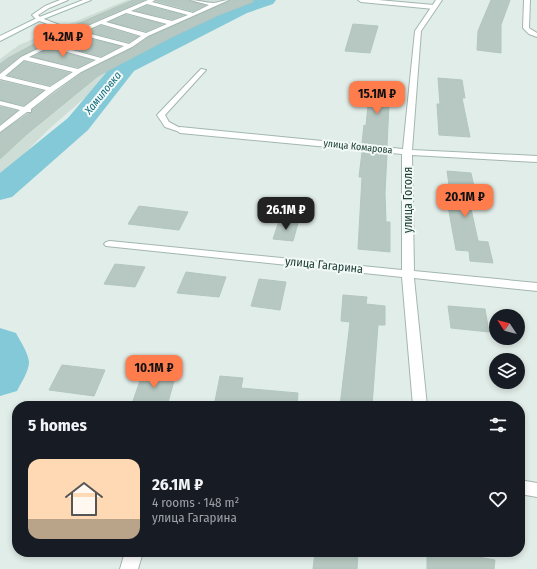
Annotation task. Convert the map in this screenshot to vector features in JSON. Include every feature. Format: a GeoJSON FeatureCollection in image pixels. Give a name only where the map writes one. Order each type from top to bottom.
{"type":"FeatureCollection","features":[{"type":"Feature","properties":{"kind":"street"},"geometry":{"type":"LineString","coordinates":[[0,39],[39,18],[88,0]]}},
{"type":"Feature","properties":{"kind":"street"},"geometry":{"type":"LineString","coordinates":[[527,0],[526,28],[531,33],[537,35]]}},
{"type":"Feature","properties":{"kind":"street","name":"улица Гоголя"},"geometry":{"type":"LineString","coordinates":[[420,401],[408,273],[407,152],[418,31],[436,3]]}},
{"type":"Feature","properties":{"kind":"street","name":"улица Комарова"},"geometry":{"type":"LineString","coordinates":[[180,130],[407,152],[537,159]]}},
{"type":"Feature","properties":{"kind":"street","name":"улица Гагарина"},"geometry":{"type":"LineString","coordinates":[[110,244],[537,287]]}},
{"type":"Feature","properties":{"kind":"street"},"geometry":{"type":"LineString","coordinates":[[525,488],[537,490]]}},
{"type":"Feature","properties":{"kind":"street"},"geometry":{"type":"LineString","coordinates":[[128,569],[132,557]]}},
{"type":"Feature","properties":{"kind":"lane"},"geometry":{"type":"LineString","coordinates":[[65,0],[38,12],[35,15],[39,18],[76,32],[130,46]]}},
{"type":"Feature","properties":{"kind":"lane"},"geometry":{"type":"LineString","coordinates":[[193,0],[214,5]]}},
{"type":"Feature","properties":{"kind":"lane"},"geometry":{"type":"LineString","coordinates":[[0,129],[28,110],[51,89],[79,71],[130,46],[146,35],[226,0]]}},
{"type":"Feature","properties":{"kind":"lane"},"geometry":{"type":"LineString","coordinates":[[361,0],[436,3]]}},
{"type":"Feature","properties":{"kind":"lane"},"geometry":{"type":"LineString","coordinates":[[0,77],[23,58],[48,45],[149,1],[192,14]]}},
{"type":"Feature","properties":{"kind":"lane"},"geometry":{"type":"LineString","coordinates":[[124,11],[172,23]]}},
{"type":"Feature","properties":{"kind":"lane"},"geometry":{"type":"LineString","coordinates":[[101,22],[146,35]]}},
{"type":"Feature","properties":{"kind":"lane"},"geometry":{"type":"LineString","coordinates":[[48,45],[102,60]]}},
{"type":"Feature","properties":{"kind":"lane"},"geometry":{"type":"LineString","coordinates":[[23,58],[79,71]]}},
{"type":"Feature","properties":{"kind":"lane"},"geometry":{"type":"LineString","coordinates":[[180,130],[168,126],[162,120],[161,115],[203,70]]}},
{"type":"Feature","properties":{"kind":"lane"},"geometry":{"type":"LineString","coordinates":[[0,77],[51,89]]}},
{"type":"Feature","properties":{"kind":"lane"},"geometry":{"type":"LineString","coordinates":[[0,103],[28,110]]}},
{"type":"Feature","properties":{"kind":"shaded area"},"geometry":{"type":"Polygon","coordinates":[[[127,0],[265,0],[225,14],[121,66],[49,129],[0,178],[0,59],[19,45],[127,0]]]}},
{"type":"Feature","properties":{"kind":"building"},"geometry":{"type":"Polygon","coordinates":[[[133,0],[144,0],[76,29],[70,27],[133,0]]]}},
{"type":"Feature","properties":{"kind":"building"},"geometry":{"type":"Polygon","coordinates":[[[156,0],[189,0],[205,5],[193,11],[156,0]]]}},
{"type":"Feature","properties":{"kind":"building"},"geometry":{"type":"Polygon","coordinates":[[[230,0],[253,0],[253,2],[219,15],[172,37],[98,76],[27,134],[0,159],[0,133],[28,114],[32,113],[32,110],[82,73],[133,48],[149,37],[230,0]]]}},
{"type":"Feature","properties":{"kind":"building"},"geometry":{"type":"Polygon","coordinates":[[[491,0],[510,0],[501,25],[501,53],[477,50],[478,31],[491,0]]]}},
{"type":"Feature","properties":{"kind":"building"},"geometry":{"type":"Polygon","coordinates":[[[147,6],[183,15],[172,19],[136,11],[147,6]]]}},
{"type":"Feature","properties":{"kind":"building"},"geometry":{"type":"Polygon","coordinates":[[[126,15],[162,24],[146,31],[110,22],[126,15]]]}},
{"type":"Feature","properties":{"kind":"building"},"geometry":{"type":"Polygon","coordinates":[[[353,24],[378,26],[370,53],[345,51],[353,24]]]}},
{"type":"Feature","properties":{"kind":"building"},"geometry":{"type":"Polygon","coordinates":[[[101,26],[138,37],[129,42],[88,32],[101,26]]]}},
{"type":"Feature","properties":{"kind":"building"},"geometry":{"type":"Polygon","coordinates":[[[58,31],[67,33],[20,56],[0,72],[0,64],[8,58],[58,31]]]}},
{"type":"Feature","properties":{"kind":"building"},"geometry":{"type":"Polygon","coordinates":[[[77,36],[120,46],[101,56],[58,45],[77,36]]]}},
{"type":"Feature","properties":{"kind":"building"},"geometry":{"type":"Polygon","coordinates":[[[49,49],[92,60],[78,67],[33,57],[49,49]]]}},
{"type":"Feature","properties":{"kind":"building"},"geometry":{"type":"Polygon","coordinates":[[[24,62],[69,73],[50,85],[8,75],[24,62]]]}},
{"type":"Feature","properties":{"kind":"building"},"geometry":{"type":"Polygon","coordinates":[[[438,78],[462,80],[465,98],[462,98],[470,137],[439,135],[437,104],[440,104],[438,78]]]}},
{"type":"Feature","properties":{"kind":"building"},"geometry":{"type":"Polygon","coordinates":[[[0,81],[43,91],[24,105],[0,100],[0,81]]]}},
{"type":"Feature","properties":{"kind":"building"},"geometry":{"type":"Polygon","coordinates":[[[370,82],[390,83],[387,146],[362,143],[364,125],[366,126],[370,82]]]}},
{"type":"Feature","properties":{"kind":"building"},"geometry":{"type":"Polygon","coordinates":[[[0,107],[17,111],[0,124],[0,107]]]}},
{"type":"Feature","properties":{"kind":"building"},"geometry":{"type":"Polygon","coordinates":[[[362,152],[387,154],[385,193],[386,222],[390,222],[390,252],[358,249],[362,177],[359,177],[362,152]]]}},
{"type":"Feature","properties":{"kind":"building"},"geometry":{"type":"Polygon","coordinates":[[[447,171],[471,173],[475,191],[467,190],[478,241],[488,242],[493,263],[470,261],[469,251],[456,250],[448,206],[452,206],[447,171]]]}},
{"type":"Feature","properties":{"kind":"building"},"geometry":{"type":"Polygon","coordinates":[[[139,206],[188,212],[179,230],[128,224],[139,206]]]}},
{"type":"Feature","properties":{"kind":"building"},"geometry":{"type":"Polygon","coordinates":[[[279,221],[298,223],[293,241],[273,239],[279,221]]]}},
{"type":"Feature","properties":{"kind":"building"},"geometry":{"type":"Polygon","coordinates":[[[115,264],[145,267],[135,287],[104,284],[115,264]]]}},
{"type":"Feature","properties":{"kind":"building"},"geometry":{"type":"Polygon","coordinates":[[[186,272],[226,277],[219,297],[177,293],[186,272]]]}},
{"type":"Feature","properties":{"kind":"building"},"geometry":{"type":"Polygon","coordinates":[[[259,279],[286,282],[280,310],[251,306],[259,279]]]}},
{"type":"Feature","properties":{"kind":"building"},"geometry":{"type":"Polygon","coordinates":[[[343,295],[367,297],[366,304],[385,306],[385,325],[378,325],[372,401],[341,401],[350,322],[341,321],[343,295]]]}},
{"type":"Feature","properties":{"kind":"building"},"geometry":{"type":"Polygon","coordinates":[[[448,306],[485,309],[489,332],[451,328],[448,306]]]}},
{"type":"Feature","properties":{"kind":"building"},"geometry":{"type":"Polygon","coordinates":[[[62,365],[105,370],[94,396],[49,390],[62,365]]]}},
{"type":"Feature","properties":{"kind":"building"},"geometry":{"type":"Polygon","coordinates":[[[143,372],[176,374],[168,401],[133,401],[143,372]]]}},
{"type":"Feature","properties":{"kind":"building"},"geometry":{"type":"Polygon","coordinates":[[[220,376],[243,378],[241,388],[298,393],[297,401],[215,401],[220,376]]]}},
{"type":"Feature","properties":{"kind":"building"},"geometry":{"type":"Polygon","coordinates":[[[314,557],[358,557],[357,569],[313,569],[314,557]]]}},
{"type":"Feature","properties":{"kind":"building"},"geometry":{"type":"Polygon","coordinates":[[[427,557],[478,557],[495,560],[494,569],[427,569],[427,557]]]}},
{"type":"Feature","properties":{"kind":"waterway","name":"Хамиловка"},"geometry":{"type":"LineString","coordinates":[[0,190],[78,124],[125,66],[240,9],[266,0]]}},
{"type":"Feature","properties":{"kind":"waterway","name":"Хамиловка"},"geometry":{"type":"LineString","coordinates":[[0,344],[6,362],[0,378]]}}]}
